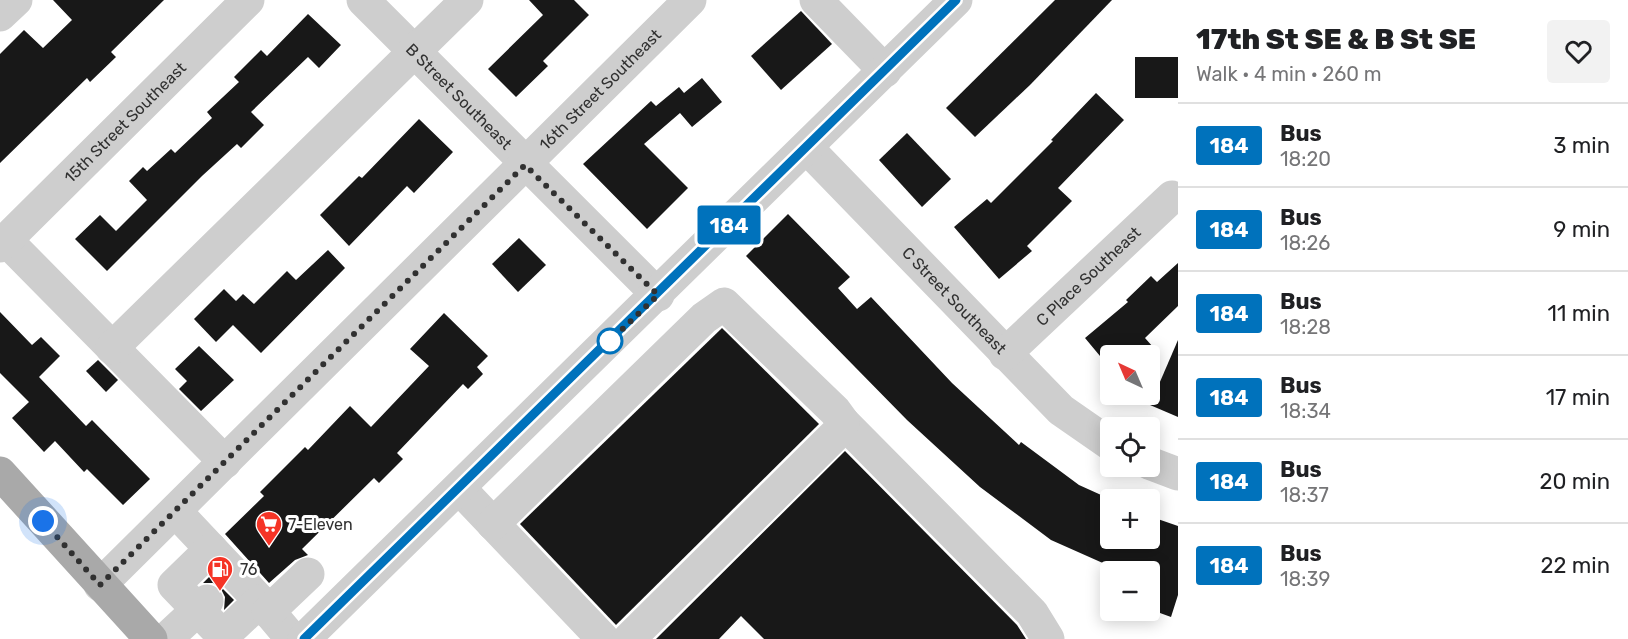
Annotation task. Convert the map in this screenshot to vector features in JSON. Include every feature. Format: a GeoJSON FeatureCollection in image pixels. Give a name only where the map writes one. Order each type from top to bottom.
{"type":"FeatureCollection","features":[{"type":"Feature","properties":{"kind":"main road"},"geometry":{"type":"LineString","coordinates":[[0,473],[151,639]]}},
{"type":"Feature","properties":{"kind":"street"},"geometry":{"type":"LineString","coordinates":[[0,15],[16,0]]}},
{"type":"Feature","properties":{"kind":"street","name":"15th Street Southeast"},"geometry":{"type":"LineString","coordinates":[[3,243],[248,0]]}},
{"type":"Feature","properties":{"kind":"street","name":"B Street Southeast"},"geometry":{"type":"LineString","coordinates":[[363,0],[525,165],[658,295]]}},
{"type":"Feature","properties":{"kind":"street"},"geometry":{"type":"LineString","coordinates":[[112,348],[467,0]]}},
{"type":"Feature","properties":{"kind":"street","name":"16th Street Southeast"},"geometry":{"type":"LineString","coordinates":[[100,585],[690,0]]}},
{"type":"Feature","properties":{"kind":"street"},"geometry":{"type":"LineString","coordinates":[[816,0],[885,71]]}},
{"type":"Feature","properties":{"kind":"street"},"geometry":{"type":"LineString","coordinates":[[304,639],[658,295],[956,0]]}},
{"type":"Feature","properties":{"kind":"street","name":"C Street Southeast"},"geometry":{"type":"LineString","coordinates":[[807,148],[1061,410],[1100,437]]}},
{"type":"Feature","properties":{"kind":"street","name":"C Place Southeast"},"geometry":{"type":"LineString","coordinates":[[1005,354],[1172,196]]}},
{"type":"Feature","properties":{"kind":"street"},"geometry":{"type":"LineString","coordinates":[[3,243],[225,462]]}},
{"type":"Feature","properties":{"kind":"street"},"geometry":{"type":"LineString","coordinates":[[493,524],[704,318],[724,304],[835,411],[843,422],[1032,613],[1048,639]]}},
{"type":"Feature","properties":{"kind":"street"},"geometry":{"type":"LineString","coordinates":[[629,639],[837,433],[843,422]]}},
{"type":"Feature","properties":{"kind":"street"},"geometry":{"type":"LineString","coordinates":[[1160,467],[1178,474]]}},
{"type":"Feature","properties":{"kind":"street"},"geometry":{"type":"LineString","coordinates":[[459,489],[603,639]]}},
{"type":"Feature","properties":{"kind":"street"},"geometry":{"type":"LineString","coordinates":[[176,512],[211,549],[224,636],[308,574]]}},
{"type":"Feature","properties":{"kind":"street"},"geometry":{"type":"LineString","coordinates":[[211,549],[174,585],[217,591],[264,607],[292,639]]}},
{"type":"Feature","properties":{"kind":"street"},"geometry":{"type":"LineString","coordinates":[[166,639],[217,591]]}},
{"type":"Feature","properties":{"kind":"building"},"geometry":{"type":"Polygon","coordinates":[[[53,0],[164,0],[111,52],[116,57],[90,82],[87,78],[0,163],[0,54],[24,30],[43,48],[72,20],[53,0]]]}},
{"type":"Feature","properties":{"kind":"building"},"geometry":{"type":"Polygon","coordinates":[[[529,0],[574,0],[589,15],[543,61],[548,66],[516,97],[488,69],[543,15],[529,0]]]}},
{"type":"Feature","properties":{"kind":"building"},"geometry":{"type":"Polygon","coordinates":[[[1055,0],[1112,0],[1030,85],[975,137],[946,108],[1055,0]]]}},
{"type":"Feature","properties":{"kind":"building"},"geometry":{"type":"Polygon","coordinates":[[[801,11],[832,44],[781,90],[751,56],[801,11]]]}},
{"type":"Feature","properties":{"kind":"building"},"geometry":{"type":"Polygon","coordinates":[[[308,14],[341,45],[319,68],[308,57],[251,112],[264,125],[241,148],[237,144],[202,176],[107,271],[75,239],[100,215],[116,231],[147,200],[129,181],[143,167],[147,171],[171,149],[175,153],[212,118],[207,112],[239,82],[234,77],[261,50],[267,56],[308,14]]]}},
{"type":"Feature","properties":{"kind":"building"},"geometry":{"type":"Polygon","coordinates":[[[1135,57],[1178,57],[1178,98],[1135,98],[1135,57]]]}},
{"type":"Feature","properties":{"kind":"building"},"geometry":{"type":"Polygon","coordinates":[[[702,78],[722,102],[692,127],[680,113],[644,144],[688,188],[647,229],[583,164],[651,101],[656,106],[679,87],[684,93],[702,78]]]}},
{"type":"Feature","properties":{"kind":"building"},"geometry":{"type":"Polygon","coordinates":[[[1096,93],[1124,120],[1058,188],[1072,201],[1027,246],[1032,251],[999,279],[954,227],[987,199],[991,203],[1053,141],[1051,140],[1096,93]]]}},
{"type":"Feature","properties":{"kind":"building"},"geometry":{"type":"Polygon","coordinates":[[[419,119],[453,152],[414,193],[407,186],[349,246],[320,215],[359,176],[362,178],[419,119]]]}},
{"type":"Feature","properties":{"kind":"building"},"geometry":{"type":"Polygon","coordinates":[[[907,133],[951,179],[922,207],[879,160],[907,133]]]}},
{"type":"Feature","properties":{"kind":"building"},"geometry":{"type":"Polygon","coordinates":[[[788,214],[850,277],[838,288],[857,309],[871,297],[952,383],[1019,445],[1021,442],[1079,485],[1100,494],[1100,549],[1160,549],[1160,520],[1178,526],[1178,595],[1171,617],[1160,613],[1160,561],[1100,562],[1051,540],[980,487],[907,420],[746,256],[788,214]]]}},
{"type":"Feature","properties":{"kind":"building"},"geometry":{"type":"Polygon","coordinates":[[[519,238],[546,265],[518,292],[492,264],[519,238]]]}},
{"type":"Feature","properties":{"kind":"building"},"geometry":{"type":"Polygon","coordinates":[[[328,250],[345,268],[261,353],[233,325],[216,342],[194,319],[224,289],[236,301],[243,294],[254,304],[287,271],[296,280],[328,250]]]}},
{"type":"Feature","properties":{"kind":"building"},"geometry":{"type":"Polygon","coordinates":[[[1178,263],[1178,306],[1145,338],[1151,345],[1100,345],[1100,356],[1085,338],[1128,302],[1126,300],[1151,276],[1157,282],[1178,263]]]}},
{"type":"Feature","properties":{"kind":"building"},"geometry":{"type":"Polygon","coordinates":[[[0,312],[32,345],[41,337],[60,356],[39,377],[86,426],[92,420],[150,479],[123,505],[87,469],[84,472],[55,441],[44,452],[12,418],[29,402],[0,373],[0,312]]]}},
{"type":"Feature","properties":{"kind":"building"},"geometry":{"type":"Polygon","coordinates":[[[444,313],[488,356],[477,367],[483,374],[468,389],[463,384],[397,453],[403,459],[379,483],[374,478],[302,549],[308,555],[295,560],[269,583],[225,534],[264,496],[260,492],[305,447],[308,450],[350,406],[371,427],[429,366],[410,349],[444,313]]]}},
{"type":"Feature","properties":{"kind":"building"},"geometry":{"type":"Polygon","coordinates":[[[722,328],[819,424],[616,625],[520,524],[722,328]]]}},
{"type":"Feature","properties":{"kind":"building"},"geometry":{"type":"Polygon","coordinates":[[[1178,340],[1178,417],[1150,405],[1160,405],[1160,382],[1178,340]]]}},
{"type":"Feature","properties":{"kind":"building"},"geometry":{"type":"Polygon","coordinates":[[[199,346],[234,380],[201,411],[179,389],[187,381],[175,369],[199,346]]]}},
{"type":"Feature","properties":{"kind":"building"},"geometry":{"type":"Polygon","coordinates":[[[98,360],[118,380],[106,392],[86,371],[98,360]]]}},
{"type":"Feature","properties":{"kind":"building"},"geometry":{"type":"Polygon","coordinates":[[[845,451],[1017,625],[1026,639],[764,639],[741,616],[719,639],[656,639],[845,451]]]}},
{"type":"Feature","properties":{"kind":"building"},"geometry":{"type":"Polygon","coordinates":[[[210,576],[234,600],[224,610],[225,597],[221,589],[213,583],[203,583],[210,576]]]}},
{"type":"Feature","properties":{"kind":"bus line","name":"184"},"geometry":{"type":"LineString","coordinates":[[304,639],[956,0]]}},
{"type":"Feature","properties":{"kind":"place","name":"7-Eleven"},"geometry":{"type":"Point","coordinates":[269,547]}},
{"type":"Feature","properties":{"kind":"place","name":"76"},"geometry":{"type":"Point","coordinates":[220,592]}},
{"type":"Feature","properties":{"kind":"route"},"geometry":{"type":"LineString","coordinates":[[43,521],[100,585],[525,165],[658,295],[608,343],[610,341]]}}]}
